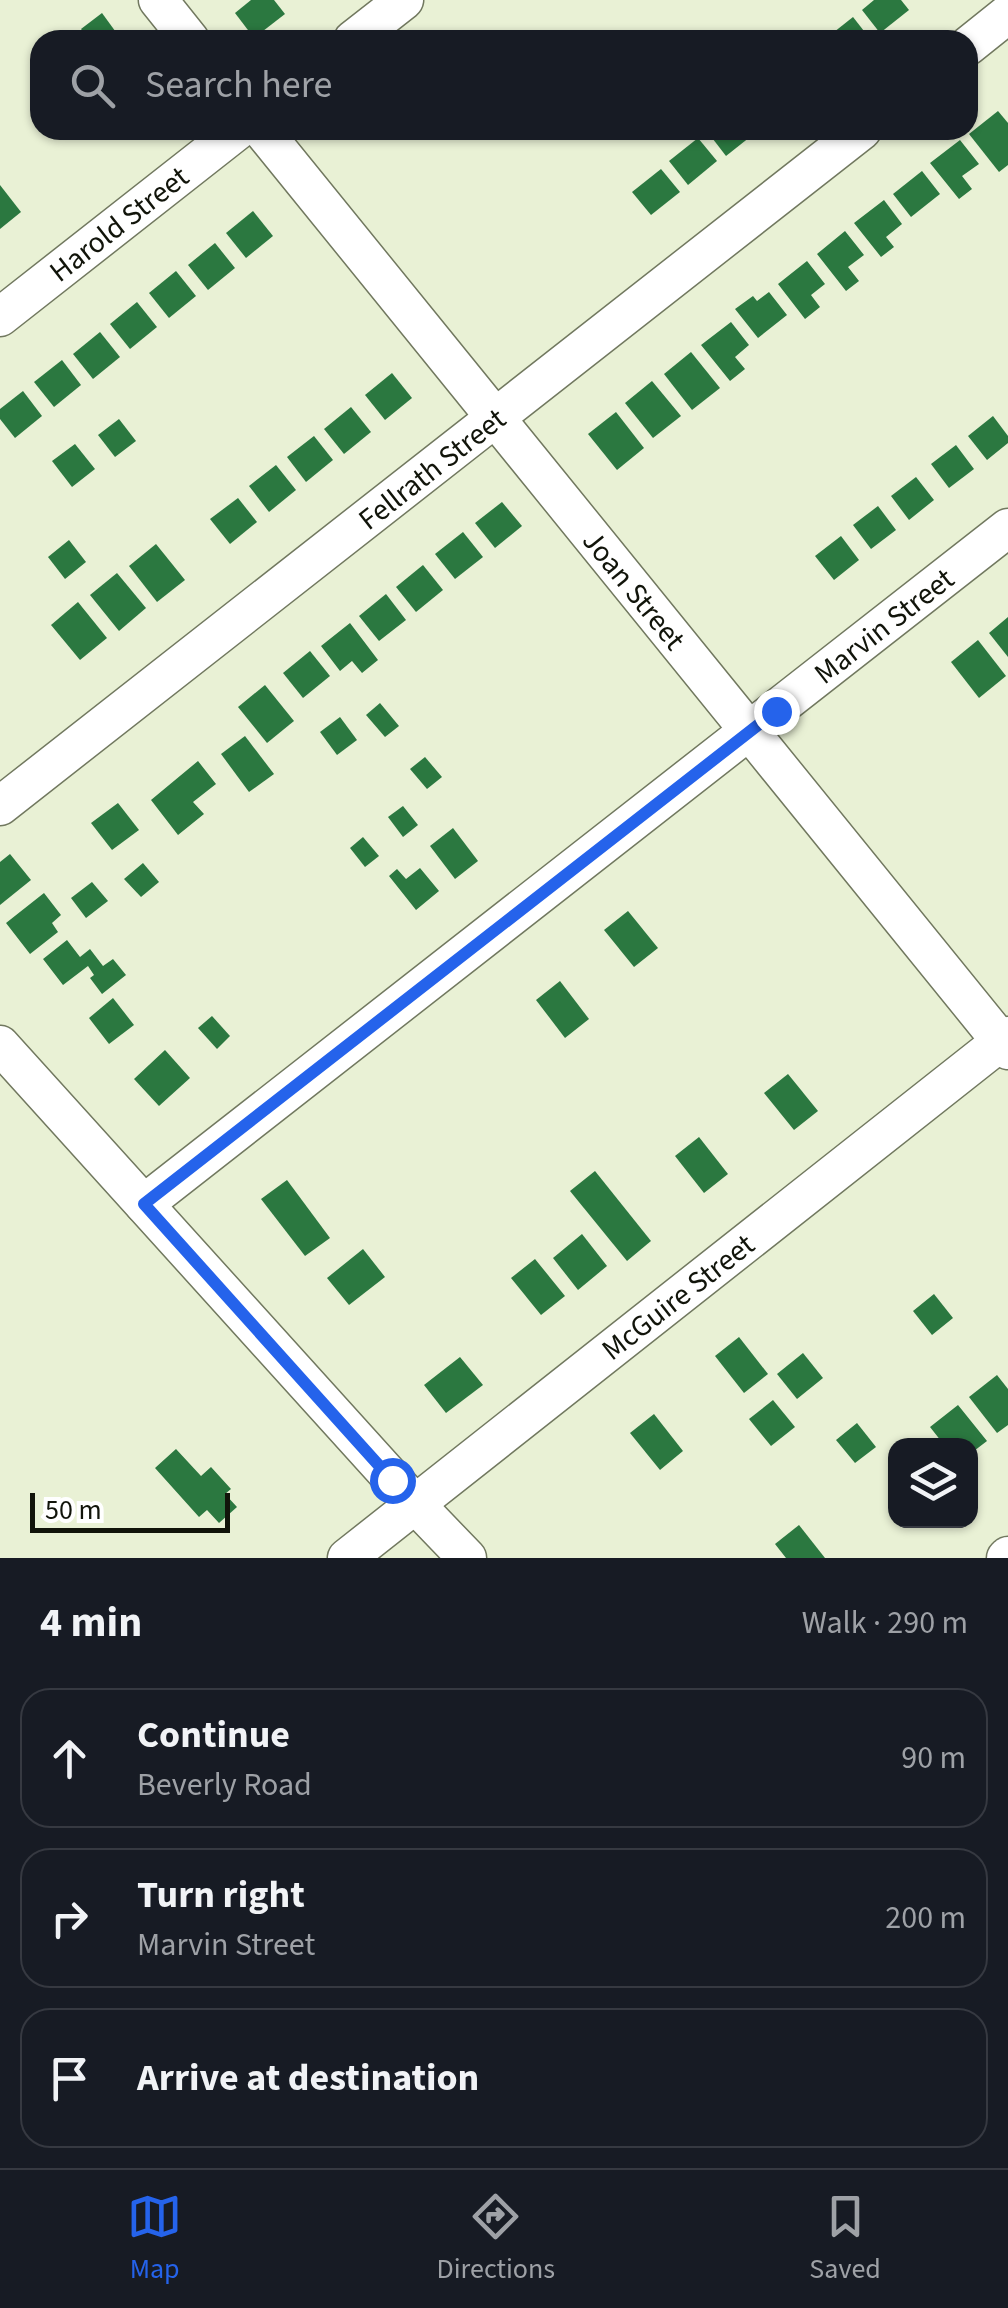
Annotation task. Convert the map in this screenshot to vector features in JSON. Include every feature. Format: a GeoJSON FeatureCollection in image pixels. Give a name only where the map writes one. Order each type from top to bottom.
{"type":"FeatureCollection","features":[{"type":"Feature","properties":{"kind":"street"},"geometry":{"type":"LineString","coordinates":[[158,0],[182,30]]}},
{"type":"Feature","properties":{"kind":"street"},"geometry":{"type":"LineString","coordinates":[[366,30],[404,0]]}},
{"type":"Feature","properties":{"kind":"street"},"geometry":{"type":"LineString","coordinates":[[978,38],[1008,14]]}},
{"type":"Feature","properties":{"kind":"street","name":"Harold Street"},"geometry":{"type":"LineString","coordinates":[[0,317],[225,140]]}},
{"type":"Feature","properties":{"kind":"street","name":"Joan Street"},"geometry":{"type":"LineString","coordinates":[[270,140],[749,732],[1006,1042]]}},
{"type":"Feature","properties":{"kind":"street","name":"Fellrath Street"},"geometry":{"type":"LineString","coordinates":[[0,806],[849,140]]}},
{"type":"Feature","properties":{"kind":"street","name":"Marvin Street"},"geometry":{"type":"LineString","coordinates":[[144,1204],[1008,528]]}},
{"type":"Feature","properties":{"kind":"street","name":"McGuire Street"},"geometry":{"type":"LineString","coordinates":[[347,1558],[1006,1042]]}},
{"type":"Feature","properties":{"kind":"street"},"geometry":{"type":"LineString","coordinates":[[0,1045],[466,1558]]}},
{"type":"Feature","properties":{"kind":"building"},"geometry":{"type":"Polygon","coordinates":[[[251,0],[274,0],[285,14],[264,30],[248,30],[235,13],[251,0]]]}},
{"type":"Feature","properties":{"kind":"building"},"geometry":{"type":"Polygon","coordinates":[[[874,0],[901,0],[909,10],[884,30],[878,30],[862,10],[874,0]]]}},
{"type":"Feature","properties":{"kind":"building"},"geometry":{"type":"Polygon","coordinates":[[[102,13],[114,30],[82,30],[102,13]]]}},
{"type":"Feature","properties":{"kind":"building"},"geometry":{"type":"Polygon","coordinates":[[[853,17],[863,30],[837,30],[853,17]]]}},
{"type":"Feature","properties":{"kind":"building"},"geometry":{"type":"Polygon","coordinates":[[[998,111],[1008,123],[1008,165],[999,172],[974,140],[978,140],[978,127],[998,111]]]}},
{"type":"Feature","properties":{"kind":"building"},"geometry":{"type":"Polygon","coordinates":[[[700,140],[717,161],[688,185],[669,161],[700,140]]]}},
{"type":"Feature","properties":{"kind":"building"},"geometry":{"type":"Polygon","coordinates":[[[714,140],[746,140],[726,156],[714,140]]]}},
{"type":"Feature","properties":{"kind":"building"},"geometry":{"type":"Polygon","coordinates":[[[960,140],[979,164],[962,176],[972,189],[959,199],[930,163],[960,140]]]}},
{"type":"Feature","properties":{"kind":"building"},"geometry":{"type":"Polygon","coordinates":[[[661,169],[680,192],[651,215],[632,192],[661,169]]]}},
{"type":"Feature","properties":{"kind":"building"},"geometry":{"type":"Polygon","coordinates":[[[922,171],[940,194],[911,217],[893,194],[922,171]]]}},
{"type":"Feature","properties":{"kind":"building"},"geometry":{"type":"Polygon","coordinates":[[[0,185],[21,212],[0,229],[0,185]]]}},
{"type":"Feature","properties":{"kind":"building"},"geometry":{"type":"Polygon","coordinates":[[[884,200],[902,224],[886,237],[894,247],[881,257],[854,223],[884,200]]]}},
{"type":"Feature","properties":{"kind":"building"},"geometry":{"type":"Polygon","coordinates":[[[253,211],[273,236],[246,258],[226,233],[253,211]]]}},
{"type":"Feature","properties":{"kind":"building"},"geometry":{"type":"Polygon","coordinates":[[[845,231],[864,255],[848,267],[859,281],[846,291],[817,254],[845,231]]]}},
{"type":"Feature","properties":{"kind":"building"},"geometry":{"type":"Polygon","coordinates":[[[215,243],[235,268],[208,290],[188,265],[215,243]]]}},
{"type":"Feature","properties":{"kind":"building"},"geometry":{"type":"Polygon","coordinates":[[[807,261],[825,284],[811,295],[820,307],[805,319],[778,284],[807,261]]]}},
{"type":"Feature","properties":{"kind":"building"},"geometry":{"type":"Polygon","coordinates":[[[176,271],[196,296],[169,318],[149,293],[176,271]]]}},
{"type":"Feature","properties":{"kind":"building"},"geometry":{"type":"Polygon","coordinates":[[[769,292],[787,315],[758,338],[735,309],[753,296],[757,301],[769,292]]]}},
{"type":"Feature","properties":{"kind":"building"},"geometry":{"type":"Polygon","coordinates":[[[137,302],[157,327],[130,349],[110,324],[137,302]]]}},
{"type":"Feature","properties":{"kind":"building"},"geometry":{"type":"Polygon","coordinates":[[[731,322],[749,345],[735,357],[745,369],[730,381],[701,345],[731,322]]]}},
{"type":"Feature","properties":{"kind":"building"},"geometry":{"type":"Polygon","coordinates":[[[100,332],[120,357],[93,379],[73,354],[100,332]]]}},
{"type":"Feature","properties":{"kind":"building"},"geometry":{"type":"Polygon","coordinates":[[[691,352],[720,388],[692,410],[664,374],[691,352]]]}},
{"type":"Feature","properties":{"kind":"building"},"geometry":{"type":"Polygon","coordinates":[[[62,360],[81,385],[54,407],[34,382],[62,360]]]}},
{"type":"Feature","properties":{"kind":"building"},"geometry":{"type":"Polygon","coordinates":[[[392,373],[412,398],[385,420],[365,395],[392,373]]]}},
{"type":"Feature","properties":{"kind":"building"},"geometry":{"type":"Polygon","coordinates":[[[652,381],[681,416],[653,438],[625,403],[652,381]]]}},
{"type":"Feature","properties":{"kind":"building"},"geometry":{"type":"Polygon","coordinates":[[[23,391],[42,416],[15,438],[0,419],[0,409],[23,391]]]}},
{"type":"Feature","properties":{"kind":"building"},"geometry":{"type":"Polygon","coordinates":[[[351,407],[371,432],[344,454],[324,429],[351,407]]]}},
{"type":"Feature","properties":{"kind":"building"},"geometry":{"type":"Polygon","coordinates":[[[616,412],[644,448],[617,470],[588,434],[616,412]]]}},
{"type":"Feature","properties":{"kind":"building"},"geometry":{"type":"Polygon","coordinates":[[[993,416],[1008,436],[1008,443],[987,460],[968,436],[993,416]]]}},
{"type":"Feature","properties":{"kind":"building"},"geometry":{"type":"Polygon","coordinates":[[[119,419],[136,441],[115,457],[98,435],[119,419]]]}},
{"type":"Feature","properties":{"kind":"building"},"geometry":{"type":"Polygon","coordinates":[[[314,436],[333,460],[306,482],[287,457],[314,436]]]}},
{"type":"Feature","properties":{"kind":"building"},"geometry":{"type":"Polygon","coordinates":[[[75,444],[95,469],[72,487],[52,461],[75,444]]]}},
{"type":"Feature","properties":{"kind":"building"},"geometry":{"type":"Polygon","coordinates":[[[956,445],[974,469],[949,488],[931,464],[956,445]]]}},
{"type":"Feature","properties":{"kind":"building"},"geometry":{"type":"Polygon","coordinates":[[[276,465],[296,490],[269,512],[249,486],[276,465]]]}},
{"type":"Feature","properties":{"kind":"building"},"geometry":{"type":"Polygon","coordinates":[[[916,477],[934,500],[909,520],[891,496],[916,477]]]}},
{"type":"Feature","properties":{"kind":"building"},"geometry":{"type":"Polygon","coordinates":[[[238,498],[257,522],[230,544],[210,519],[238,498]]]}},
{"type":"Feature","properties":{"kind":"building"},"geometry":{"type":"Polygon","coordinates":[[[502,502],[522,526],[495,548],[475,523],[502,502]]]}},
{"type":"Feature","properties":{"kind":"building"},"geometry":{"type":"Polygon","coordinates":[[[878,506],[896,530],[871,549],[853,525],[878,506]]]}},
{"type":"Feature","properties":{"kind":"building"},"geometry":{"type":"Polygon","coordinates":[[[463,532],[483,557],[455,579],[435,554],[463,532]]]}},
{"type":"Feature","properties":{"kind":"building"},"geometry":{"type":"Polygon","coordinates":[[[841,536],[859,560],[834,580],[815,556],[841,536]]]}},
{"type":"Feature","properties":{"kind":"building"},"geometry":{"type":"Polygon","coordinates":[[[69,540],[86,562],[65,579],[48,557],[69,540]]]}},
{"type":"Feature","properties":{"kind":"building"},"geometry":{"type":"Polygon","coordinates":[[[156,544],[185,580],[157,602],[129,566],[156,544]]]}},
{"type":"Feature","properties":{"kind":"building"},"geometry":{"type":"Polygon","coordinates":[[[423,565],[443,590],[416,612],[396,587],[423,565]]]}},
{"type":"Feature","properties":{"kind":"building"},"geometry":{"type":"Polygon","coordinates":[[[117,573],[146,608],[119,631],[90,595],[117,573]]]}},
{"type":"Feature","properties":{"kind":"building"},"geometry":{"type":"Polygon","coordinates":[[[386,594],[406,620],[379,641],[359,616],[386,594]]]}},
{"type":"Feature","properties":{"kind":"building"},"geometry":{"type":"Polygon","coordinates":[[[78,602],[107,638],[80,660],[51,625],[78,602]]]}},
{"type":"Feature","properties":{"kind":"building"},"geometry":{"type":"Polygon","coordinates":[[[1008,617],[1008,657],[989,633],[1008,617]]]}},
{"type":"Feature","properties":{"kind":"building"},"geometry":{"type":"Polygon","coordinates":[[[350,623],[378,660],[362,673],[352,661],[340,671],[321,646],[350,623]]]}},
{"type":"Feature","properties":{"kind":"building"},"geometry":{"type":"Polygon","coordinates":[[[978,640],[1006,676],[979,698],[951,662],[978,640]]]}},
{"type":"Feature","properties":{"kind":"building"},"geometry":{"type":"Polygon","coordinates":[[[310,651],[330,676],[303,698],[283,673],[310,651]]]}},
{"type":"Feature","properties":{"kind":"building"},"geometry":{"type":"Polygon","coordinates":[[[265,685],[294,721],[267,743],[238,707],[265,685]]]}},
{"type":"Feature","properties":{"kind":"building"},"geometry":{"type":"Polygon","coordinates":[[[380,703],[399,726],[385,737],[366,715],[380,703]]]}},
{"type":"Feature","properties":{"kind":"building"},"geometry":{"type":"Polygon","coordinates":[[[340,717],[357,740],[337,755],[320,732],[340,717]]]}},
{"type":"Feature","properties":{"kind":"building"},"geometry":{"type":"Polygon","coordinates":[[[245,736],[274,774],[249,792],[221,754],[245,736]]]}},
{"type":"Feature","properties":{"kind":"building"},"geometry":{"type":"Polygon","coordinates":[[[425,757],[442,777],[427,789],[410,769],[425,757]]]}},
{"type":"Feature","properties":{"kind":"building"},"geometry":{"type":"Polygon","coordinates":[[[198,761],[216,784],[193,802],[204,814],[178,835],[151,800],[198,761]]]}},
{"type":"Feature","properties":{"kind":"building"},"geometry":{"type":"Polygon","coordinates":[[[118,803],[139,830],[112,850],[91,823],[118,803]]]}},
{"type":"Feature","properties":{"kind":"building"},"geometry":{"type":"Polygon","coordinates":[[[403,806],[418,825],[403,837],[388,817],[403,806]]]}},
{"type":"Feature","properties":{"kind":"building"},"geometry":{"type":"Polygon","coordinates":[[[453,828],[478,861],[455,879],[430,846],[453,828]]]}},
{"type":"Feature","properties":{"kind":"building"},"geometry":{"type":"Polygon","coordinates":[[[363,837],[379,856],[365,867],[350,848],[363,837]]]}},
{"type":"Feature","properties":{"kind":"building"},"geometry":{"type":"Polygon","coordinates":[[[10,854],[31,880],[0,905],[0,862],[10,854]]]}},
{"type":"Feature","properties":{"kind":"building"},"geometry":{"type":"Polygon","coordinates":[[[143,863],[159,882],[141,897],[124,879],[143,863]]]}},
{"type":"Feature","properties":{"kind":"building"},"geometry":{"type":"Polygon","coordinates":[[[420,868],[439,891],[416,910],[389,876],[397,869],[406,879],[420,868]]]}},
{"type":"Feature","properties":{"kind":"building"},"geometry":{"type":"Polygon","coordinates":[[[92,882],[108,901],[86,918],[71,898],[92,882]]]}},
{"type":"Feature","properties":{"kind":"building"},"geometry":{"type":"Polygon","coordinates":[[[44,893],[61,915],[52,923],[58,932],[30,954],[6,923],[44,893]]]}},
{"type":"Feature","properties":{"kind":"building"},"geometry":{"type":"Polygon","coordinates":[[[628,911],[658,948],[634,967],[604,930],[628,911]]]}},
{"type":"Feature","properties":{"kind":"building"},"geometry":{"type":"Polygon","coordinates":[[[67,940],[80,957],[90,949],[103,966],[113,959],[126,975],[102,994],[90,978],[94,975],[88,966],[63,985],[43,959],[67,940]]]}},
{"type":"Feature","properties":{"kind":"building"},"geometry":{"type":"Polygon","coordinates":[[[560,981],[589,1019],[565,1038],[536,1000],[560,981]]]}},
{"type":"Feature","properties":{"kind":"building"},"geometry":{"type":"Polygon","coordinates":[[[113,998],[134,1025],[109,1044],[89,1018],[113,998]]]}},
{"type":"Feature","properties":{"kind":"building"},"geometry":{"type":"Polygon","coordinates":[[[212,1016],[230,1036],[217,1049],[198,1028],[212,1016]]]}},
{"type":"Feature","properties":{"kind":"building"},"geometry":{"type":"Polygon","coordinates":[[[165,1050],[190,1078],[159,1106],[134,1079],[165,1050]]]}},
{"type":"Feature","properties":{"kind":"building"},"geometry":{"type":"Polygon","coordinates":[[[788,1074],[818,1111],[794,1130],[764,1093],[788,1074]]]}},
{"type":"Feature","properties":{"kind":"building"},"geometry":{"type":"Polygon","coordinates":[[[699,1137],[728,1174],[704,1193],[675,1156],[699,1137]]]}},
{"type":"Feature","properties":{"kind":"building"},"geometry":{"type":"Polygon","coordinates":[[[595,1171],[651,1241],[627,1261],[570,1191],[595,1171]]]}},
{"type":"Feature","properties":{"kind":"building"},"geometry":{"type":"Polygon","coordinates":[[[287,1180],[330,1238],[305,1256],[261,1199],[287,1180]]]}},
{"type":"Feature","properties":{"kind":"building"},"geometry":{"type":"Polygon","coordinates":[[[582,1234],[607,1266],[578,1290],[553,1258],[582,1234]]]}},
{"type":"Feature","properties":{"kind":"building"},"geometry":{"type":"Polygon","coordinates":[[[363,1249],[385,1277],[349,1305],[327,1278],[363,1249]]]}},
{"type":"Feature","properties":{"kind":"building"},"geometry":{"type":"Polygon","coordinates":[[[535,1259],[565,1296],[541,1315],[511,1278],[535,1259]]]}},
{"type":"Feature","properties":{"kind":"building"},"geometry":{"type":"Polygon","coordinates":[[[934,1294],[953,1318],[932,1335],[913,1311],[934,1294]]]}},
{"type":"Feature","properties":{"kind":"building"},"geometry":{"type":"Polygon","coordinates":[[[739,1337],[768,1374],[744,1393],[715,1356],[739,1337]]]}},
{"type":"Feature","properties":{"kind":"building"},"geometry":{"type":"Polygon","coordinates":[[[803,1353],[823,1378],[797,1399],[777,1374],[803,1353]]]}},
{"type":"Feature","properties":{"kind":"building"},"geometry":{"type":"Polygon","coordinates":[[[460,1357],[483,1385],[446,1413],[424,1385],[460,1357]]]}},
{"type":"Feature","properties":{"kind":"building"},"geometry":{"type":"Polygon","coordinates":[[[997,1375],[1008,1389],[1008,1425],[997,1433],[969,1397],[997,1375]]]}},
{"type":"Feature","properties":{"kind":"building"},"geometry":{"type":"Polygon","coordinates":[[[773,1400],[795,1427],[771,1446],[749,1419],[773,1400]]]}},
{"type":"Feature","properties":{"kind":"building"},"geometry":{"type":"Polygon","coordinates":[[[958,1405],[987,1441],[978,1448],[978,1438],[939,1438],[930,1427],[958,1405]]]}},
{"type":"Feature","properties":{"kind":"building"},"geometry":{"type":"Polygon","coordinates":[[[654,1414],[683,1451],[660,1470],[630,1433],[654,1414]]]}},
{"type":"Feature","properties":{"kind":"building"},"geometry":{"type":"Polygon","coordinates":[[[857,1423],[876,1447],[855,1463],[836,1440],[857,1423]]]}},
{"type":"Feature","properties":{"kind":"building"},"geometry":{"type":"Polygon","coordinates":[[[176,1449],[201,1476],[211,1467],[231,1489],[225,1494],[237,1507],[219,1523],[207,1510],[199,1517],[155,1468],[176,1449]]]}},
{"type":"Feature","properties":{"kind":"building"},"geometry":{"type":"Polygon","coordinates":[[[799,1525],[825,1558],[786,1558],[775,1544],[799,1525]]]}},
{"type":"Feature","properties":{"kind":"route"},"geometry":{"type":"LineString","coordinates":[[392,1480],[144,1204],[776,711]]}}]}
